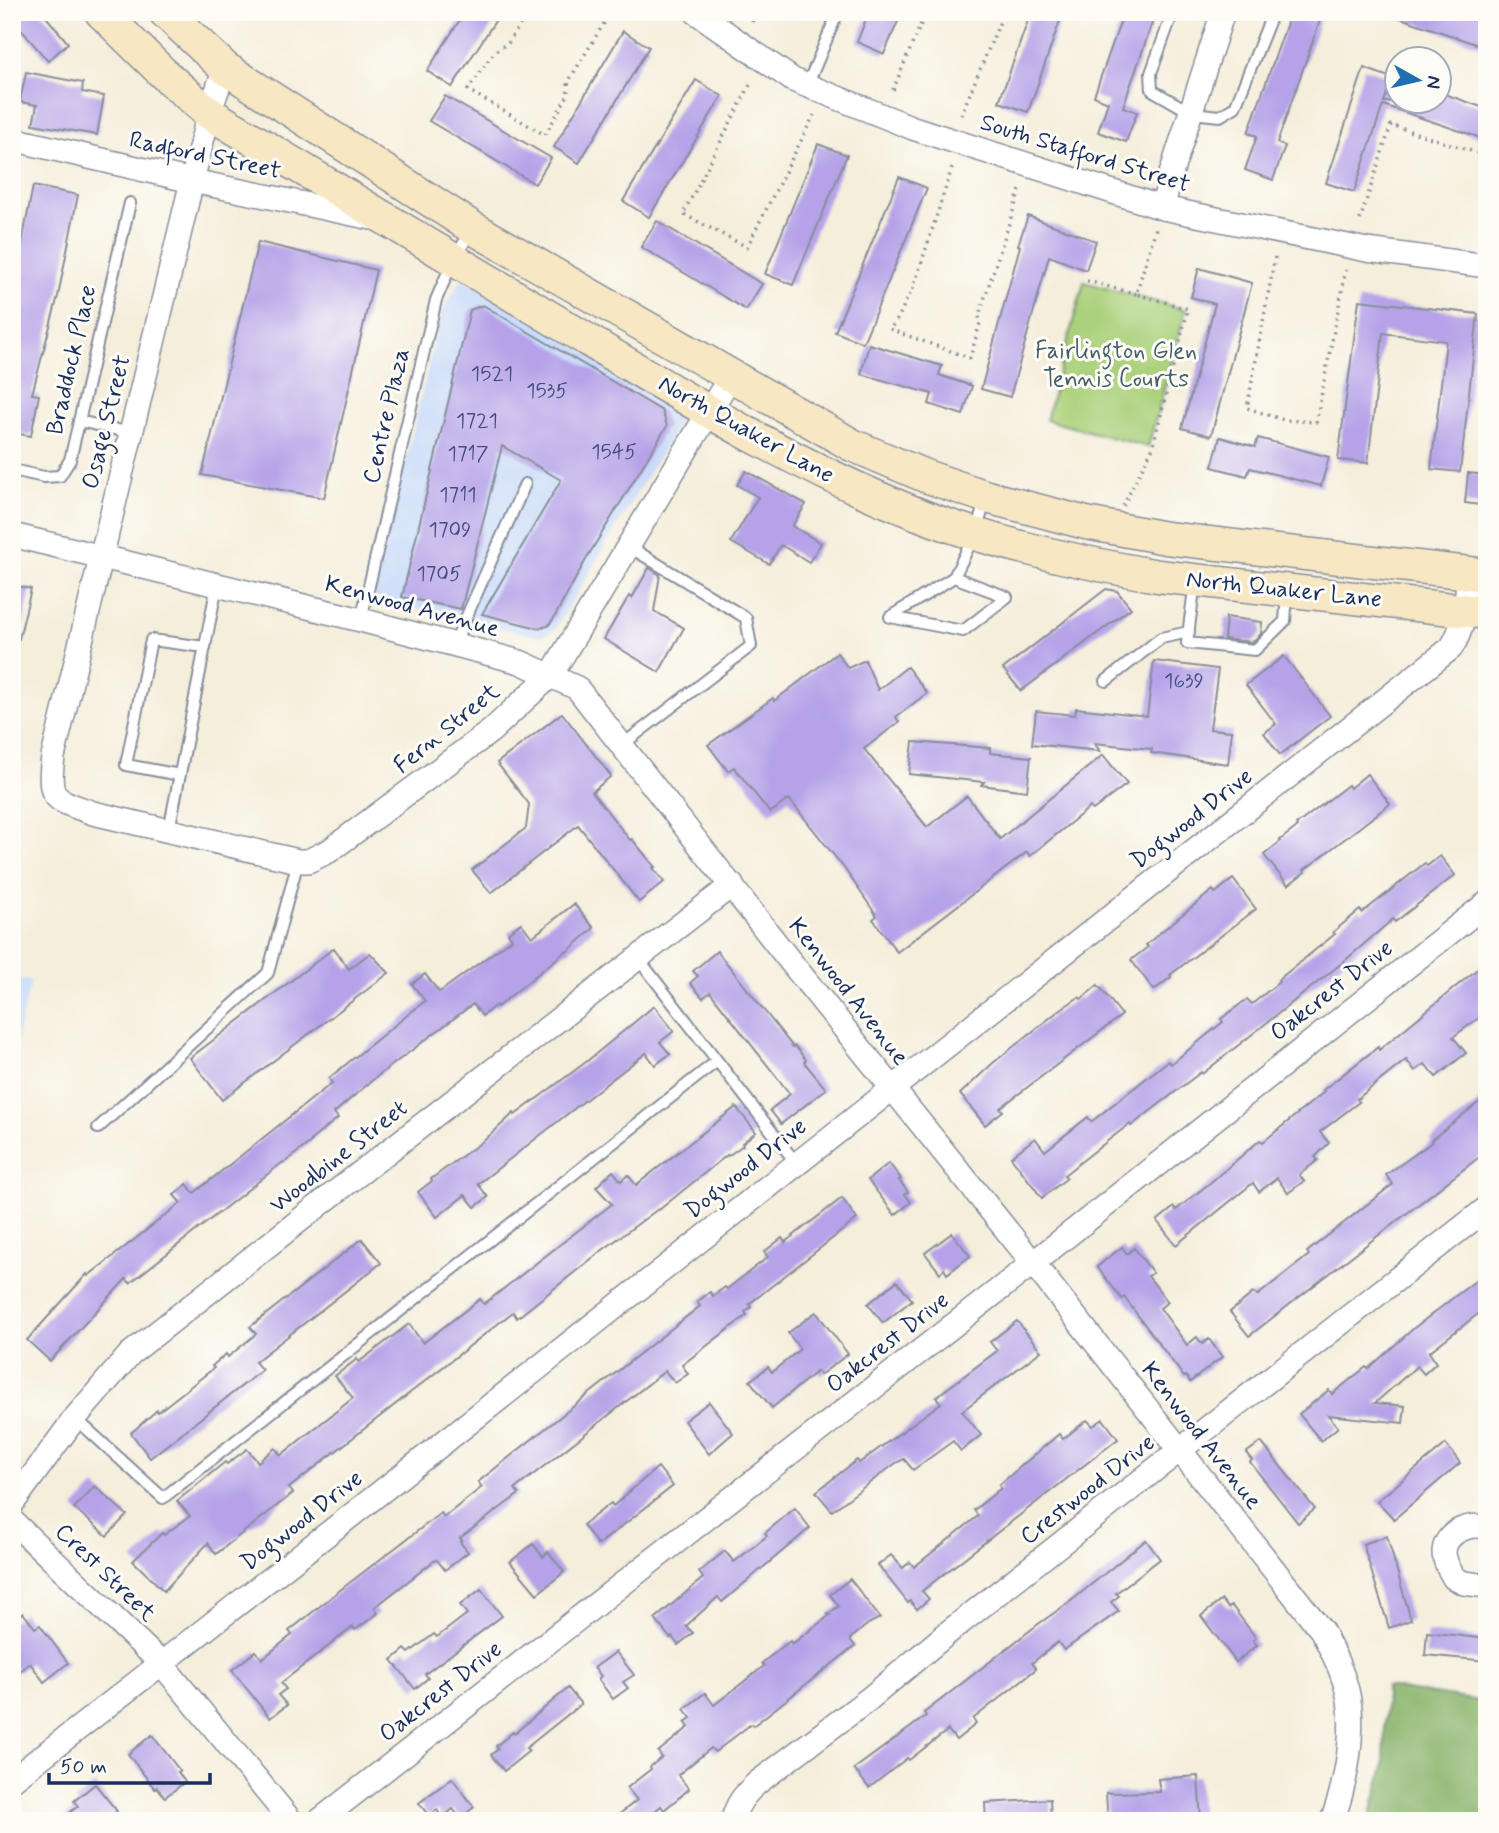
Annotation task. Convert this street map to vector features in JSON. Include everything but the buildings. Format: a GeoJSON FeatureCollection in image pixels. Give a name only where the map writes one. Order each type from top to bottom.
{"type":"FeatureCollection","features":[{"type":"Feature","properties":{"kind":"main road","name":"North Quaker Lane"},"geometry":{"type":"LineString","coordinates":[[101,12],[164,75],[209,113],[708,412],[834,479],[911,512],[975,534],[1106,566],[1162,557],[1478,574]]}},
{"type":"Feature","properties":{"kind":"main road","name":"North Quaker Lane"},"geometry":{"type":"LineString","coordinates":[[165,12],[225,68],[473,228],[730,377],[852,444],[925,476],[987,497],[1086,523],[1162,557],[1195,580],[1476,612]]}},
{"type":"Feature","properties":{"kind":"street","name":"South Stafford Street"},"geometry":{"type":"LineString","coordinates":[[696,12],[788,77],[807,86],[899,124],[1159,218],[1487,267]]}},
{"type":"Feature","properties":{"kind":"street"},"geometry":{"type":"LineString","coordinates":[[1159,218],[1223,12]]}},
{"type":"Feature","properties":{"kind":"street","name":"Osage Street"},"geometry":{"type":"LineString","coordinates":[[169,830],[93,813],[62,802],[52,793],[50,778],[192,181],[209,113],[225,68]]}},
{"type":"Feature","properties":{"kind":"street","name":"Radford Street"},"geometry":{"type":"LineString","coordinates":[[12,139],[192,181],[388,221]]}},
{"type":"Feature","properties":{"kind":"street","name":"Fern Street"},"geometry":{"type":"LineString","coordinates":[[298,861],[308,861],[320,856],[365,826],[491,731],[551,675],[730,377]]}},
{"type":"Feature","properties":{"kind":"street","name":"Kenwood Avenue"},"geometry":{"type":"LineString","coordinates":[[12,536],[360,620],[520,662],[578,688],[1322,1631],[1335,1657],[1350,1706],[1345,1770],[1332,1821]]}},
{"type":"Feature","properties":{"kind":"street","name":"Dogwood Drive"},"geometry":{"type":"LineString","coordinates":[[12,1780],[1451,648],[1476,612],[1478,574]]}},
{"type":"Feature","properties":{"kind":"street"},"geometry":{"type":"LineString","coordinates":[[169,830],[298,861]]}},
{"type":"Feature","properties":{"kind":"street","name":"Woodbine Street"},"geometry":{"type":"LineString","coordinates":[[12,1504],[75,1418],[131,1354],[732,885]]}},
{"type":"Feature","properties":{"kind":"street","name":"Oakcrest Drive"},"geometry":{"type":"LineString","coordinates":[[319,1821],[1033,1263],[1487,903]]}},
{"type":"Feature","properties":{"kind":"street","name":"Crestwood Drive"},"geometry":{"type":"LineString","coordinates":[[733,1821],[735,1810],[745,1794],[757,1783],[869,1699],[950,1631],[1487,1208]]}},
{"type":"Feature","properties":{"kind":"street","name":"Crest Street"},"geometry":{"type":"LineString","coordinates":[[12,1521],[162,1663],[291,1821]]}},
{"type":"Feature","properties":{"kind":"street"},"geometry":{"type":"LineString","coordinates":[[1487,1528],[1479,1525],[1458,1531],[1447,1542],[1444,1554],[1454,1578],[1464,1583],[1487,1586]]}},
{"type":"Feature","properties":{"kind":"lane"},"geometry":{"type":"LineString","coordinates":[[807,86],[838,12]]}},
{"type":"Feature","properties":{"kind":"lane"},"geometry":{"type":"LineString","coordinates":[[1173,12],[1151,72],[1153,90],[1192,113],[1220,116],[1235,107],[1273,12]]}},
{"type":"Feature","properties":{"kind":"lane","name":"Braddock Place"},"geometry":{"type":"LineString","coordinates":[[12,470],[44,477],[60,476],[70,460],[130,203]]}},
{"type":"Feature","properties":{"kind":"lane","name":"Centre Plaza"},"geometry":{"type":"LineString","coordinates":[[360,620],[436,300],[453,260],[473,228]]}},
{"type":"Feature","properties":{"kind":"lane"},"geometry":{"type":"LineString","coordinates":[[79,421],[131,433]]}},
{"type":"Feature","properties":{"kind":"lane"},"geometry":{"type":"LineString","coordinates":[[454,645],[525,484]]}},
{"type":"Feature","properties":{"kind":"lane"},"geometry":{"type":"LineString","coordinates":[[954,577],[1007,597],[963,631],[890,617],[954,577],[975,534],[987,497]]}},
{"type":"Feature","properties":{"kind":"lane"},"geometry":{"type":"LineString","coordinates":[[622,745],[751,646],[746,618],[628,546]]}},
{"type":"Feature","properties":{"kind":"lane"},"geometry":{"type":"LineString","coordinates":[[1195,580],[1187,643],[1255,650],[1285,621],[1288,590]]}},
{"type":"Feature","properties":{"kind":"lane"},"geometry":{"type":"LineString","coordinates":[[169,830],[218,585]]}},
{"type":"Feature","properties":{"kind":"lane"},"geometry":{"type":"LineString","coordinates":[[1106,681],[1161,638],[1189,632]]}},
{"type":"Feature","properties":{"kind":"lane"},"geometry":{"type":"LineString","coordinates":[[180,775],[126,765],[139,693],[152,640],[205,647]]}},
{"type":"Feature","properties":{"kind":"lane"},"geometry":{"type":"LineString","coordinates":[[98,1128],[268,973],[298,861]]}},
{"type":"Feature","properties":{"kind":"lane"},"geometry":{"type":"LineString","coordinates":[[638,958],[796,1163]]}},
{"type":"Feature","properties":{"kind":"lane"},"geometry":{"type":"LineString","coordinates":[[75,1418],[163,1497],[717,1061]]}},
{"type":"Feature","properties":{"kind":"path"},"geometry":{"type":"LineString","coordinates":[[510,12],[522,21]]}},
{"type":"Feature","properties":{"kind":"path"},"geometry":{"type":"LineString","coordinates":[[527,12],[508,43],[494,52],[468,90],[545,135],[568,95],[568,82],[611,12]]}},
{"type":"Feature","properties":{"kind":"path"},"geometry":{"type":"LineString","coordinates":[[752,22],[756,12]]}},
{"type":"Feature","properties":{"kind":"path"},"geometry":{"type":"LineString","coordinates":[[893,90],[926,12]]}},
{"type":"Feature","properties":{"kind":"path"},"geometry":{"type":"LineString","coordinates":[[961,115],[1004,12]]}},
{"type":"Feature","properties":{"kind":"path"},"geometry":{"type":"LineString","coordinates":[[750,85],[683,214],[747,247],[814,115]]}},
{"type":"Feature","properties":{"kind":"path"},"geometry":{"type":"LineString","coordinates":[[1360,220],[1391,125],[1487,156]]}},
{"type":"Feature","properties":{"kind":"path"},"geometry":{"type":"LineString","coordinates":[[952,168],[912,292],[906,300],[900,319],[890,329],[970,358],[980,323],[979,315],[1020,190]]}},
{"type":"Feature","properties":{"kind":"path"},"geometry":{"type":"LineString","coordinates":[[1136,294],[1159,218]]}},
{"type":"Feature","properties":{"kind":"path"},"geometry":{"type":"LineString","coordinates":[[1275,257],[1247,408],[1284,420],[1316,422],[1346,270]]}},
{"type":"Feature","properties":{"kind":"path"},"geometry":{"type":"LineString","coordinates":[[1087,281],[1188,309],[1152,449],[1123,506]]}},
{"type":"Feature","properties":{"kind":"path"},"geometry":{"type":"LineString","coordinates":[[1487,441],[1484,458],[1487,458]]}},
{"type":"Feature","properties":{"kind":"shaded area"},"geometry":{"type":"Polygon","coordinates":[[[462,279],[677,407],[680,414],[677,426],[555,629],[542,636],[373,598],[441,313],[462,279]]]}},
{"type":"Feature","properties":{"kind":"shaded area"},"geometry":{"type":"Polygon","coordinates":[[[12,977],[31,981],[12,1057],[12,977]]]}},
{"type":"Feature","properties":{"kind":"green space","name":"Fairlington Glen Tennis Courts"},"geometry":{"type":"Polygon","coordinates":[[[1084,282],[1186,310],[1148,447],[1046,420],[1084,282]]]}},
{"type":"Feature","properties":{"kind":"green space"},"geometry":{"type":"Polygon","coordinates":[[[1386,1687],[1487,1702],[1487,1821],[1369,1821],[1384,1767],[1386,1687]]]}}]}
